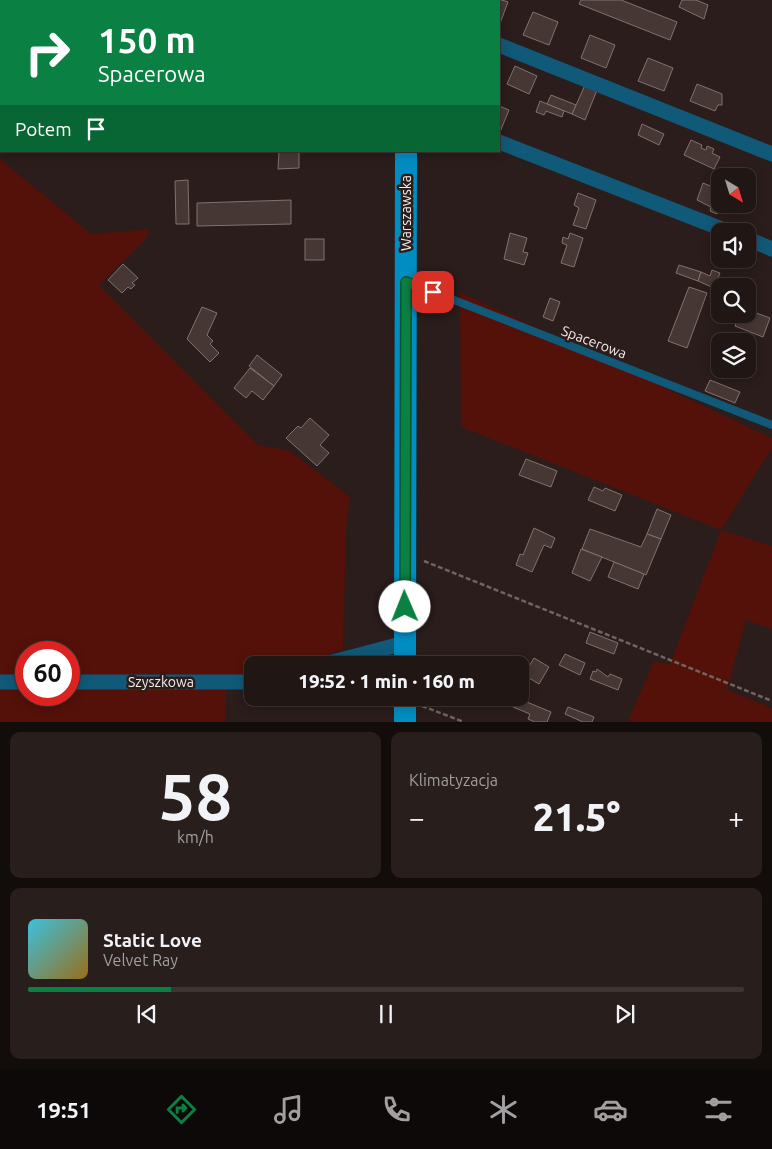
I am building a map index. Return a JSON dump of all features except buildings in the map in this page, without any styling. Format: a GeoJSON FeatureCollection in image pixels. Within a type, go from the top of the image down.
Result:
{"type":"FeatureCollection","features":[{"type":"Feature","properties":{"kind":"main road","name":"Warszawska"},"geometry":{"type":"LineString","coordinates":[[405,656],[406,152]]}},
{"type":"Feature","properties":{"kind":"street"},"geometry":{"type":"LineString","coordinates":[[500,45],[772,154]]}},
{"type":"Feature","properties":{"kind":"street"},"geometry":{"type":"LineString","coordinates":[[500,142],[711,225]]}},
{"type":"Feature","properties":{"kind":"street"},"geometry":{"type":"LineString","coordinates":[[756,242],[772,249]]}},
{"type":"Feature","properties":{"kind":"street"},"geometry":{"type":"LineString","coordinates":[[355,656],[405,643]]}},
{"type":"Feature","properties":{"kind":"street"},"geometry":{"type":"LineString","coordinates":[[0,682],[15,682]]}},
{"type":"Feature","properties":{"kind":"street","name":"Szyszkowa"},"geometry":{"type":"LineString","coordinates":[[80,682],[244,682]]}},
{"type":"Feature","properties":{"kind":"lane","name":"Spacerowa"},"geometry":{"type":"LineString","coordinates":[[406,282],[772,425]]}},
{"type":"Feature","properties":{"kind":"path"},"geometry":{"type":"LineString","coordinates":[[404,554],[772,701]]}},
{"type":"Feature","properties":{"kind":"path"},"geometry":{"type":"LineString","coordinates":[[409,707],[464,722]]}},
{"type":"Feature","properties":{"kind":"shaded area"},"geometry":{"type":"Polygon","coordinates":[[[0,159],[91,234],[150,229],[144,241],[99,285],[258,445],[290,451],[350,497],[346,527],[343,650],[323,656],[244,656],[244,675],[227,678],[225,721],[0,721],[0,159]]]}},
{"type":"Feature","properties":{"kind":"shaded area"},"geometry":{"type":"Polygon","coordinates":[[[460,292],[772,438],[772,448],[721,530],[461,427],[460,292]]]}},
{"type":"Feature","properties":{"kind":"shaded area"},"geometry":{"type":"Polygon","coordinates":[[[721,530],[772,546],[772,629],[746,620],[727,690],[772,708],[772,721],[628,721],[654,661],[670,664],[721,530]]]}},
{"type":"Feature","properties":{"kind":"route"},"geometry":{"type":"LineString","coordinates":[[405,607],[406,282],[433,292]]}}]}
